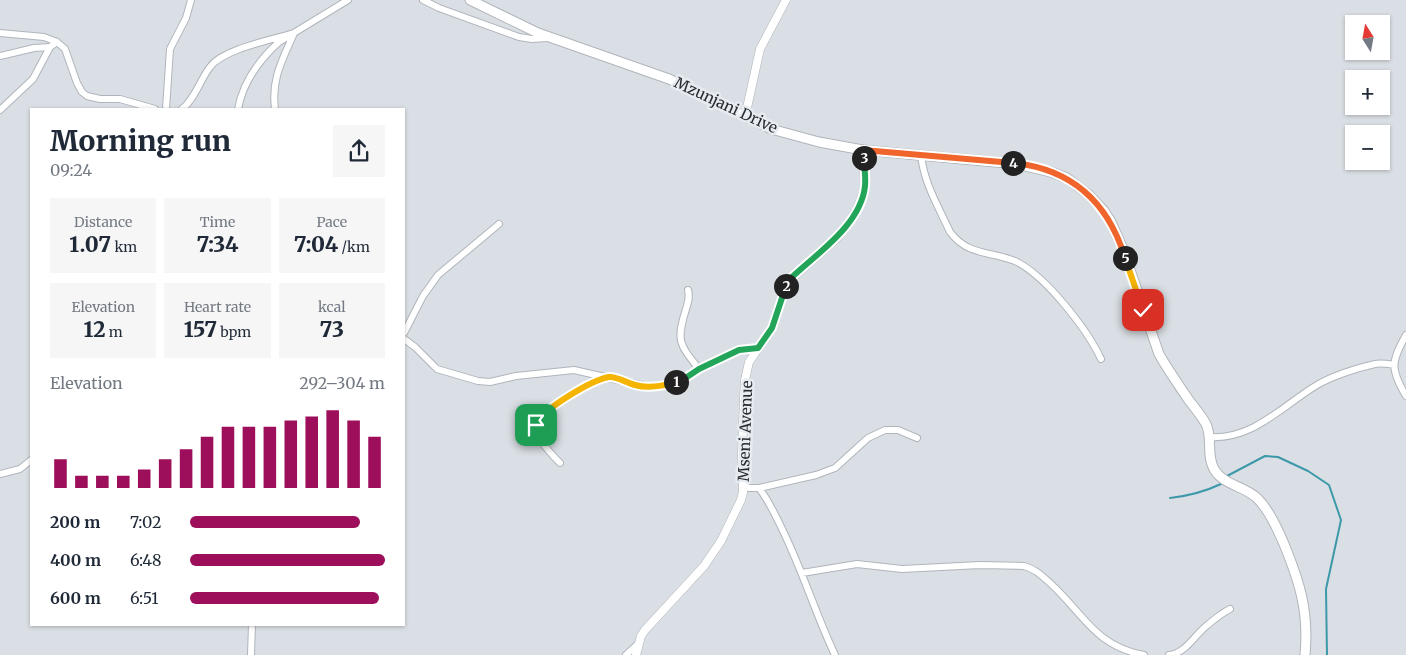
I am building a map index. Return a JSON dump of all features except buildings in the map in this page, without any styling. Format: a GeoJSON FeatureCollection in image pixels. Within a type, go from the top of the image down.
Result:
{"type":"FeatureCollection","features":[{"type":"Feature","properties":{"kind":"main road","name":"Mzunjani Drive"},"geometry":{"type":"LineString","coordinates":[[470,0],[551,38],[670,79],[745,117],[781,131],[819,142],[863,150],[1017,164],[1067,178],[1089,195],[1104,211],[1116,232],[1159,354],[1169,372],[1204,421],[1209,437],[1212,465],[1216,473],[1232,485],[1251,493],[1266,510],[1279,534],[1300,589],[1307,627],[1305,655]]}},
{"type":"Feature","properties":{"kind":"street"},"geometry":{"type":"LineString","coordinates":[[166,108],[170,49],[186,18],[191,0]]}},
{"type":"Feature","properties":{"kind":"street"},"geometry":{"type":"LineString","coordinates":[[238,108],[240,95],[259,63],[279,42],[348,0]]}},
{"type":"Feature","properties":{"kind":"street"},"geometry":{"type":"LineString","coordinates":[[423,0],[519,37],[532,39],[551,38]]}},
{"type":"Feature","properties":{"kind":"street"},"geometry":{"type":"LineString","coordinates":[[745,117],[760,49],[786,0]]}},
{"type":"Feature","properties":{"kind":"street"},"geometry":{"type":"LineString","coordinates":[[0,33],[44,37],[57,42],[66,49],[77,83],[82,92],[87,96],[100,99],[120,99],[152,108]]}},
{"type":"Feature","properties":{"kind":"street"},"geometry":{"type":"LineString","coordinates":[[183,108],[209,68],[221,57],[294,33]]}},
{"type":"Feature","properties":{"kind":"street"},"geometry":{"type":"LineString","coordinates":[[275,108],[276,78],[281,60],[294,33]]}},
{"type":"Feature","properties":{"kind":"street"},"geometry":{"type":"LineString","coordinates":[[0,110],[33,79],[50,47],[57,42]]}},
{"type":"Feature","properties":{"kind":"street"},"geometry":{"type":"LineString","coordinates":[[0,56],[34,48],[50,47]]}},
{"type":"Feature","properties":{"kind":"street","name":"Mseni Avenue"},"geometry":{"type":"LineString","coordinates":[[636,655],[641,636],[650,623],[692,581],[704,566],[721,541],[738,509],[744,492],[742,454],[745,380],[749,362],[772,328],[785,288],[790,279],[835,240],[857,210],[865,188],[863,150]]}},
{"type":"Feature","properties":{"kind":"street"},"geometry":{"type":"LineString","coordinates":[[921,154],[922,171],[926,181],[950,232],[955,238],[969,249],[1017,262],[1034,273],[1087,333],[1101,359]]}},
{"type":"Feature","properties":{"kind":"street"},"geometry":{"type":"LineString","coordinates":[[405,331],[426,290],[438,275],[499,224]]}},
{"type":"Feature","properties":{"kind":"street"},"geometry":{"type":"LineString","coordinates":[[688,290],[689,298],[680,332],[680,342],[699,369]]}},
{"type":"Feature","properties":{"kind":"street"},"geometry":{"type":"LineString","coordinates":[[1406,335],[1394,365],[1396,378],[1406,396]]}},
{"type":"Feature","properties":{"kind":"street"},"geometry":{"type":"LineString","coordinates":[[405,340],[437,369],[478,381],[490,382],[516,376],[574,370],[610,377],[636,385],[656,387],[684,379],[699,369],[739,350],[758,348]]}},
{"type":"Feature","properties":{"kind":"street"},"geometry":{"type":"LineString","coordinates":[[1209,437],[1222,438],[1251,429],[1280,412],[1317,385],[1329,380],[1376,363],[1394,365]]}},
{"type":"Feature","properties":{"kind":"street"},"geometry":{"type":"LineString","coordinates":[[560,463],[539,436],[536,429],[539,419],[546,412],[580,389],[610,377]]}},
{"type":"Feature","properties":{"kind":"street"},"geometry":{"type":"LineString","coordinates":[[743,484],[749,488],[759,488],[816,475],[835,468],[868,438],[885,430],[898,430],[917,438]]}},
{"type":"Feature","properties":{"kind":"street"},"geometry":{"type":"LineString","coordinates":[[0,474],[20,469],[30,461]]}},
{"type":"Feature","properties":{"kind":"street"},"geometry":{"type":"LineString","coordinates":[[759,488],[772,507],[836,655]]}},
{"type":"Feature","properties":{"kind":"street"},"geometry":{"type":"LineString","coordinates":[[802,573],[857,564],[902,568],[980,565],[1024,566],[1039,574],[1054,587],[1097,634],[1124,650],[1144,655]]}},
{"type":"Feature","properties":{"kind":"street"},"geometry":{"type":"LineString","coordinates":[[1171,655],[1181,651],[1204,628],[1230,609]]}},
{"type":"Feature","properties":{"kind":"street"},"geometry":{"type":"LineString","coordinates":[[251,655],[252,626]]}},
{"type":"Feature","properties":{"kind":"street"},"geometry":{"type":"LineString","coordinates":[[626,655],[639,643]]}},
{"type":"Feature","properties":{"kind":"waterway"},"geometry":{"type":"LineString","coordinates":[[1227,476],[1265,456],[1278,457],[1308,471],[1329,485],[1341,520],[1326,589],[1327,655]]}},
{"type":"Feature","properties":{"kind":"waterway"},"geometry":{"type":"LineString","coordinates":[[1170,498],[1196,493],[1221,484]]}},
{"type":"Feature","properties":{"kind":"route"},"geometry":{"type":"LineString","coordinates":[[536,425],[546,412],[580,389],[610,377],[643,387],[662,386],[684,379],[699,369],[739,350],[758,348],[772,328],[785,288],[790,279],[835,240],[857,210],[865,188],[866,175],[863,150],[1017,164],[1067,178],[1089,195],[1104,211],[1111,222],[1122,247],[1143,310]]}}]}
